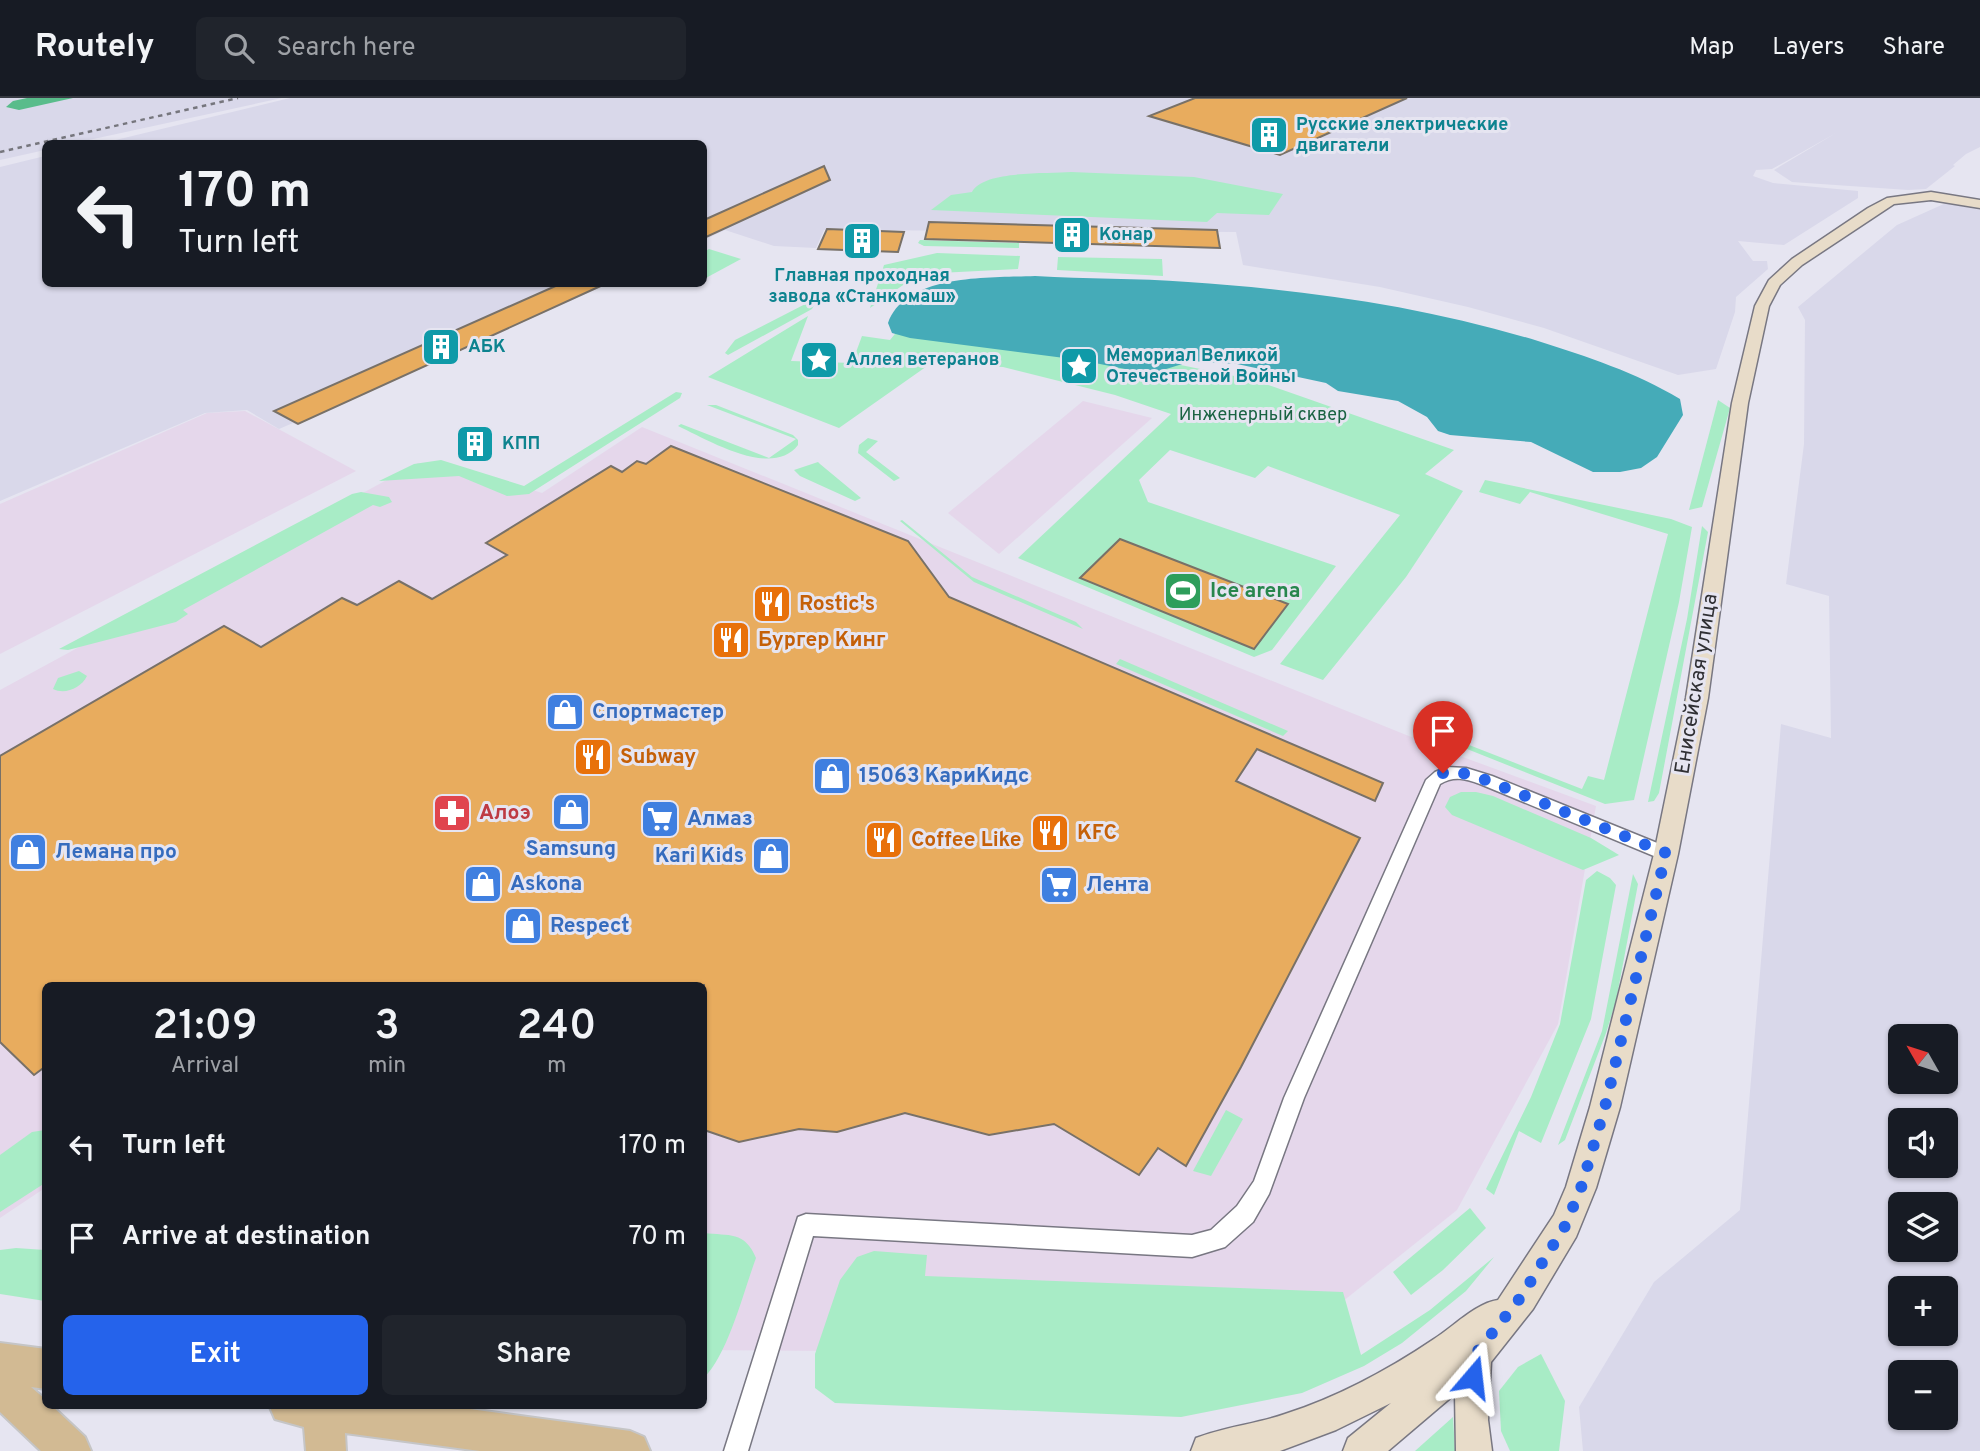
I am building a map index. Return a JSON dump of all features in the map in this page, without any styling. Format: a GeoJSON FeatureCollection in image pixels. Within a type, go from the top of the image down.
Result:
{"type":"FeatureCollection","features":[{"type":"Feature","properties":{"kind":"main road"},"geometry":{"type":"LineString","coordinates":[[0,1363],[42,1368]]}},
{"type":"Feature","properties":{"kind":"main road"},"geometry":{"type":"LineString","coordinates":[[0,1385],[71,1451]]}},
{"type":"Feature","properties":{"kind":"main road"},"geometry":{"type":"LineString","coordinates":[[306,1409],[326,1451]]}},
{"type":"Feature","properties":{"kind":"main road"},"geometry":{"type":"LineString","coordinates":[[314,1409],[630,1451]]}},
{"type":"Feature","properties":{"kind":"street","name":"Енисейская улица"},"geometry":{"type":"LineString","coordinates":[[1361,1451],[1474,1356],[1521,1297],[1565,1226],[1581,1188],[1605,1107],[1666,853],[1696,698],[1740,402],[1762,306],[1774,283],[1797,262],[1891,201],[1931,196],[1980,204]]}},
{"type":"Feature","properties":{"kind":"street"},"geometry":{"type":"LineString","coordinates":[[736,1451],[806,1225],[1192,1246],[1217,1239],[1245,1214],[1262,1187],[1304,1076],[1434,780],[1443,773],[1456,771],[1486,780],[1666,853]]}},
{"type":"Feature","properties":{"kind":"street","name":"Енисейская улица"},"geometry":{"type":"LineString","coordinates":[[1209,1451],[1234,1447],[1340,1411],[1413,1374],[1521,1297]]}},
{"type":"Feature","properties":{"kind":"street"},"geometry":{"type":"LineString","coordinates":[[1474,1356],[1471,1420],[1474,1451]]}},
{"type":"Feature","properties":{"kind":"shaded area"},"geometry":{"type":"Polygon","coordinates":[[[0,98],[282,98],[89,140],[42,140],[42,151],[0,160],[0,98]]]}},
{"type":"Feature","properties":{"kind":"shaded area"},"geometry":{"type":"Polygon","coordinates":[[[290,98],[1980,98],[1980,147],[1966,154],[1926,189],[1792,182],[1774,170],[1836,133],[1772,169],[1756,170],[1753,176],[1773,183],[1858,191],[1858,198],[1784,245],[1738,241],[1753,261],[1767,261],[1768,269],[1736,297],[1735,312],[1716,369],[1678,375],[1544,328],[1468,307],[1380,287],[1243,265],[1236,232],[824,230],[816,248],[774,246],[725,230],[707,239],[707,140],[116,140],[290,98]]]}},
{"type":"Feature","properties":{"kind":"shaded area"},"geometry":{"type":"Polygon","coordinates":[[[42,157],[42,287],[600,287],[297,425],[293,423],[279,429],[247,410],[205,413],[0,501],[0,167],[42,157]]]}},
{"type":"Feature","properties":{"kind":"shaded area"},"geometry":{"type":"Polygon","coordinates":[[[1946,203],[1980,210],[1980,1451],[1583,1451],[1579,1407],[1654,1282],[1740,1210],[1781,724],[1831,738],[1829,596],[1786,584],[1804,444],[1805,320],[1798,307],[1897,225],[1946,203]]]}},
{"type":"Feature","properties":{"kind":"shaded area"},"geometry":{"type":"Polygon","coordinates":[[[1083,401],[1152,418],[999,554],[948,513],[1083,401]]]}},
{"type":"Feature","properties":{"kind":"shaded area"},"geometry":{"type":"Polygon","coordinates":[[[245,411],[356,471],[0,654],[0,504],[207,413],[245,411]]]}},
{"type":"Feature","properties":{"kind":"shaded area","name":"Алмаз"},"geometry":{"type":"Polygon","coordinates":[[[642,427],[1441,749],[1596,806],[1558,1024],[1457,1210],[1277,1354],[707,1350],[707,982],[42,982],[42,1190],[0,1218],[0,690],[418,463],[450,464],[542,493],[642,427]]]}},
{"type":"Feature","properties":{"kind":"green space"},"geometry":{"type":"Polygon","coordinates":[[[27,98],[73,98],[19,110],[6,107],[13,101],[27,98]]]}},
{"type":"Feature","properties":{"kind":"green space"},"geometry":{"type":"Polygon","coordinates":[[[1071,172],[1194,177],[1283,194],[1269,215],[1217,213],[1207,222],[931,210],[951,195],[972,192],[978,185],[989,180],[1017,174],[1071,172]]]}},
{"type":"Feature","properties":{"kind":"green space"},"geometry":{"type":"Polygon","coordinates":[[[920,240],[1019,243],[1019,248],[924,246],[918,243],[920,240]]]}},
{"type":"Feature","properties":{"kind":"green space"},"geometry":{"type":"Polygon","coordinates":[[[709,249],[741,259],[707,277],[709,249]]]}},
{"type":"Feature","properties":{"kind":"green space"},"geometry":{"type":"Polygon","coordinates":[[[937,253],[1020,256],[1018,269],[919,274],[870,308],[884,265],[937,253]]]}},
{"type":"Feature","properties":{"kind":"green space"},"geometry":{"type":"Polygon","coordinates":[[[1058,257],[1162,259],[1163,276],[1057,270],[1058,257]]]}},
{"type":"Feature","properties":{"kind":"green space"},"geometry":{"type":"Polygon","coordinates":[[[819,297],[812,309],[728,355],[725,353],[735,340],[819,297]]]}},
{"type":"Feature","properties":{"kind":"green space","name":"Инженерный сквер"},"geometry":{"type":"Polygon","coordinates":[[[808,316],[791,361],[852,363],[862,336],[890,340],[903,324],[1034,335],[1254,380],[1454,450],[1425,474],[1463,491],[1406,577],[1323,680],[1280,664],[1400,515],[1268,466],[1255,478],[1170,450],[1139,480],[1148,502],[1336,566],[1272,650],[1254,657],[1018,558],[1171,414],[1115,395],[1003,367],[930,364],[839,428],[708,377],[808,316]]]}},
{"type":"Feature","properties":{"kind":"green space"},"geometry":{"type":"Polygon","coordinates":[[[676,392],[682,393],[680,398],[529,494],[507,496],[459,476],[379,481],[414,464],[441,460],[524,486],[676,392]]]}},
{"type":"Feature","properties":{"kind":"green space"},"geometry":{"type":"Polygon","coordinates":[[[1718,400],[1730,408],[1702,507],[1689,510],[1718,400]]]}},
{"type":"Feature","properties":{"kind":"green space"},"geometry":{"type":"Polygon","coordinates":[[[707,405],[716,405],[793,435],[798,440],[798,445],[787,455],[769,458],[796,439],[707,405]]]}},
{"type":"Feature","properties":{"kind":"green space"},"geometry":{"type":"Polygon","coordinates":[[[681,424],[769,458],[757,458],[722,447],[678,426],[681,424]]]}},
{"type":"Feature","properties":{"kind":"green space"},"geometry":{"type":"Polygon","coordinates":[[[868,438],[878,441],[866,452],[900,478],[894,481],[858,453],[859,445],[868,438]]]}},
{"type":"Feature","properties":{"kind":"green space"},"geometry":{"type":"Polygon","coordinates":[[[818,462],[861,498],[855,501],[800,476],[794,470],[818,462]]]}},
{"type":"Feature","properties":{"kind":"green space"},"geometry":{"type":"Polygon","coordinates":[[[1485,480],[1671,519],[1692,527],[1679,602],[1634,800],[1605,804],[1447,741],[1446,736],[1582,789],[1588,776],[1604,780],[1668,534],[1530,492],[1520,504],[1479,492],[1485,480]]]}},
{"type":"Feature","properties":{"kind":"green space"},"geometry":{"type":"Polygon","coordinates":[[[361,492],[389,497],[392,502],[380,507],[373,505],[183,610],[188,614],[176,622],[68,650],[59,649],[352,494],[361,492]]]}},
{"type":"Feature","properties":{"kind":"green space"},"geometry":{"type":"Polygon","coordinates":[[[900,521],[972,577],[1076,622],[1083,629],[974,582],[900,521]]]}},
{"type":"Feature","properties":{"kind":"green space"},"geometry":{"type":"Polygon","coordinates":[[[1702,526],[1708,532],[1659,793],[1654,801],[1648,802],[1687,619],[1702,526]]]}},
{"type":"Feature","properties":{"kind":"green space"},"geometry":{"type":"Polygon","coordinates":[[[1120,659],[1288,731],[1283,736],[1116,664],[1120,659]]]}},
{"type":"Feature","properties":{"kind":"green space"},"geometry":{"type":"Polygon","coordinates":[[[79,671],[87,676],[77,687],[67,691],[53,689],[58,678],[79,671]]]}},
{"type":"Feature","properties":{"kind":"green space"},"geometry":{"type":"Polygon","coordinates":[[[1461,792],[1493,796],[1591,838],[1619,855],[1583,870],[1452,815],[1445,807],[1450,797],[1461,792]]]}},
{"type":"Feature","properties":{"kind":"green space"},"geometry":{"type":"Polygon","coordinates":[[[1597,871],[1616,885],[1591,1019],[1541,1143],[1519,1131],[1494,1195],[1486,1189],[1531,1097],[1560,1024],[1586,880],[1597,871]]]}},
{"type":"Feature","properties":{"kind":"green space"},"geometry":{"type":"Polygon","coordinates":[[[1633,874],[1638,884],[1616,1001],[1565,1140],[1558,1145],[1602,1031],[1633,874]]]}},
{"type":"Feature","properties":{"kind":"green space"},"geometry":{"type":"Polygon","coordinates":[[[1226,1110],[1243,1119],[1211,1176],[1193,1171],[1226,1110]]]}},
{"type":"Feature","properties":{"kind":"green space"},"geometry":{"type":"Polygon","coordinates":[[[42,1130],[42,1185],[0,1212],[0,1155],[32,1132],[42,1130]]]}},
{"type":"Feature","properties":{"kind":"green space"},"geometry":{"type":"Polygon","coordinates":[[[1470,1208],[1486,1228],[1443,1270],[1411,1295],[1393,1272],[1470,1208]]]}},
{"type":"Feature","properties":{"kind":"green space"},"geometry":{"type":"Polygon","coordinates":[[[707,1233],[741,1239],[752,1249],[756,1258],[728,1338],[707,1374],[707,1233]]]}},
{"type":"Feature","properties":{"kind":"green space"},"geometry":{"type":"Polygon","coordinates":[[[0,1250],[42,1250],[42,1301],[0,1294],[0,1250]]]}},
{"type":"Feature","properties":{"kind":"green space"},"geometry":{"type":"Polygon","coordinates":[[[874,1251],[927,1255],[925,1276],[1343,1292],[1361,1355],[1430,1310],[1494,1257],[1466,1291],[1402,1343],[1364,1366],[1302,1393],[1181,1417],[835,1403],[815,1388],[815,1354],[840,1280],[857,1257],[874,1251]]]}},
{"type":"Feature","properties":{"kind":"green space"},"geometry":{"type":"Polygon","coordinates":[[[1541,1354],[1565,1401],[1559,1451],[1510,1451],[1501,1431],[1499,1391],[1518,1367],[1541,1354]]]}},
{"type":"Feature","properties":{"kind":"green space"},"geometry":{"type":"Polygon","coordinates":[[[1453,1417],[1455,1451],[1415,1451],[1453,1417]]]}},
{"type":"Feature","properties":{"kind":"water"},"geometry":{"type":"Polygon","coordinates":[[[1035,276],[1232,285],[1364,301],[1452,318],[1538,341],[1628,373],[1680,399],[1683,415],[1657,457],[1641,468],[1620,472],[1593,472],[1531,442],[1450,435],[1438,431],[1427,417],[1398,401],[1338,391],[1326,383],[1237,364],[1192,361],[1150,374],[1080,360],[910,338],[892,333],[888,323],[898,307],[912,295],[931,287],[952,281],[1035,276]]]}},
{"type":"Feature","properties":{"kind":"building","name":"Русские электрические двигатели"},"geometry":{"type":"Polygon","coordinates":[[[1195,98],[1407,98],[1280,155],[1149,116],[1195,98]]]}},
{"type":"Feature","properties":{"kind":"building"},"geometry":{"type":"Polygon","coordinates":[[[824,166],[830,180],[707,237],[707,219],[824,166]]]}},
{"type":"Feature","properties":{"kind":"building","name":"Конар"},"geometry":{"type":"Polygon","coordinates":[[[929,222],[1217,230],[1220,248],[925,239],[929,222]]]}},
{"type":"Feature","properties":{"kind":"building","name":"Главная проходная завода «Станкомаш»"},"geometry":{"type":"Polygon","coordinates":[[[827,229],[904,232],[898,252],[818,249],[827,229]]]}},
{"type":"Feature","properties":{"kind":"building","name":"АБК"},"geometry":{"type":"Polygon","coordinates":[[[553,287],[598,287],[298,424],[274,411],[553,287]]]}},
{"type":"Feature","properties":{"kind":"building","name":"Алмаз"},"geometry":{"type":"Polygon","coordinates":[[[671,446],[908,541],[949,597],[1383,783],[1375,801],[1257,749],[1236,781],[1360,838],[1241,1067],[1186,1166],[1158,1148],[1139,1175],[1054,1124],[989,1135],[905,1113],[837,1132],[799,1129],[739,1142],[707,1131],[707,982],[42,982],[42,1069],[34,1075],[0,1042],[0,756],[224,626],[261,647],[342,598],[357,605],[399,581],[432,599],[507,555],[486,543],[611,466],[622,472],[637,461],[646,464],[671,446]]]}},
{"type":"Feature","properties":{"kind":"building","name":"Ice arena"},"geometry":{"type":"Polygon","coordinates":[[[1120,539],[1288,604],[1254,649],[1080,578],[1120,539]]]}},
{"type":"Feature","properties":{"kind":"railway"},"geometry":{"type":"LineString","coordinates":[[53,140],[238,98]]}},
{"type":"Feature","properties":{"kind":"railway"},"geometry":{"type":"LineString","coordinates":[[0,152],[42,142]]}},
{"type":"Feature","properties":{"kind":"place","name":"Русские электрические двигатели"},"geometry":{"type":"Point","coordinates":[1269,135]}},
{"type":"Feature","properties":{"kind":"place","name":"Конар"},"geometry":{"type":"Point","coordinates":[1072,235]}},
{"type":"Feature","properties":{"kind":"place","name":"Главная проходная завода «Станкомаш»"},"geometry":{"type":"Point","coordinates":[862,241]}},
{"type":"Feature","properties":{"kind":"place","name":"АБК"},"geometry":{"type":"Point","coordinates":[441,347]}},
{"type":"Feature","properties":{"kind":"place","name":"Аллея ветеранов"},"geometry":{"type":"Point","coordinates":[819,360]}},
{"type":"Feature","properties":{"kind":"place","name":"Мемориал Великой Отечественой Войны"},"geometry":{"type":"Point","coordinates":[1079,366]}},
{"type":"Feature","properties":{"kind":"place","name":"КПП"},"geometry":{"type":"Point","coordinates":[475,444]}},
{"type":"Feature","properties":{"kind":"place","name":"Ice arena"},"geometry":{"type":"Point","coordinates":[1183,591]}},
{"type":"Feature","properties":{"kind":"place","name":"Rostic's"},"geometry":{"type":"Point","coordinates":[772,604]}},
{"type":"Feature","properties":{"kind":"place","name":"Бургер Кинг"},"geometry":{"type":"Point","coordinates":[731,640]}},
{"type":"Feature","properties":{"kind":"place","name":"Спортмастер"},"geometry":{"type":"Point","coordinates":[565,712]}},
{"type":"Feature","properties":{"kind":"place","name":"Subway"},"geometry":{"type":"Point","coordinates":[593,757]}},
{"type":"Feature","properties":{"kind":"place","name":"15063 КариКидс"},"geometry":{"type":"Point","coordinates":[832,776]}},
{"type":"Feature","properties":{"kind":"place","name":"Samsung"},"geometry":{"type":"Point","coordinates":[571,812]}},
{"type":"Feature","properties":{"kind":"place","name":"Алоэ"},"geometry":{"type":"Point","coordinates":[452,813]}},
{"type":"Feature","properties":{"kind":"place","name":"Алмаз"},"geometry":{"type":"Point","coordinates":[660,819]}},
{"type":"Feature","properties":{"kind":"place","name":"KFC"},"geometry":{"type":"Point","coordinates":[1050,833]}},
{"type":"Feature","properties":{"kind":"place","name":"Coffee Like"},"geometry":{"type":"Point","coordinates":[884,840]}},
{"type":"Feature","properties":{"kind":"place","name":"Лемана про"},"geometry":{"type":"Point","coordinates":[28,852]}},
{"type":"Feature","properties":{"kind":"place","name":"Kari Kids"},"geometry":{"type":"Point","coordinates":[771,856]}},
{"type":"Feature","properties":{"kind":"place","name":"Askona"},"geometry":{"type":"Point","coordinates":[483,884]}},
{"type":"Feature","properties":{"kind":"place","name":"Лента"},"geometry":{"type":"Point","coordinates":[1059,885]}},
{"type":"Feature","properties":{"kind":"place","name":"Respect"},"geometry":{"type":"Point","coordinates":[523,926]}},
{"type":"Feature","properties":{"kind":"route"},"geometry":{"type":"LineString","coordinates":[[1443,773],[1456,771],[1486,780],[1666,853],[1605,1107],[1581,1188],[1565,1226],[1521,1297],[1474,1356],[1473,1377]]}}]}
